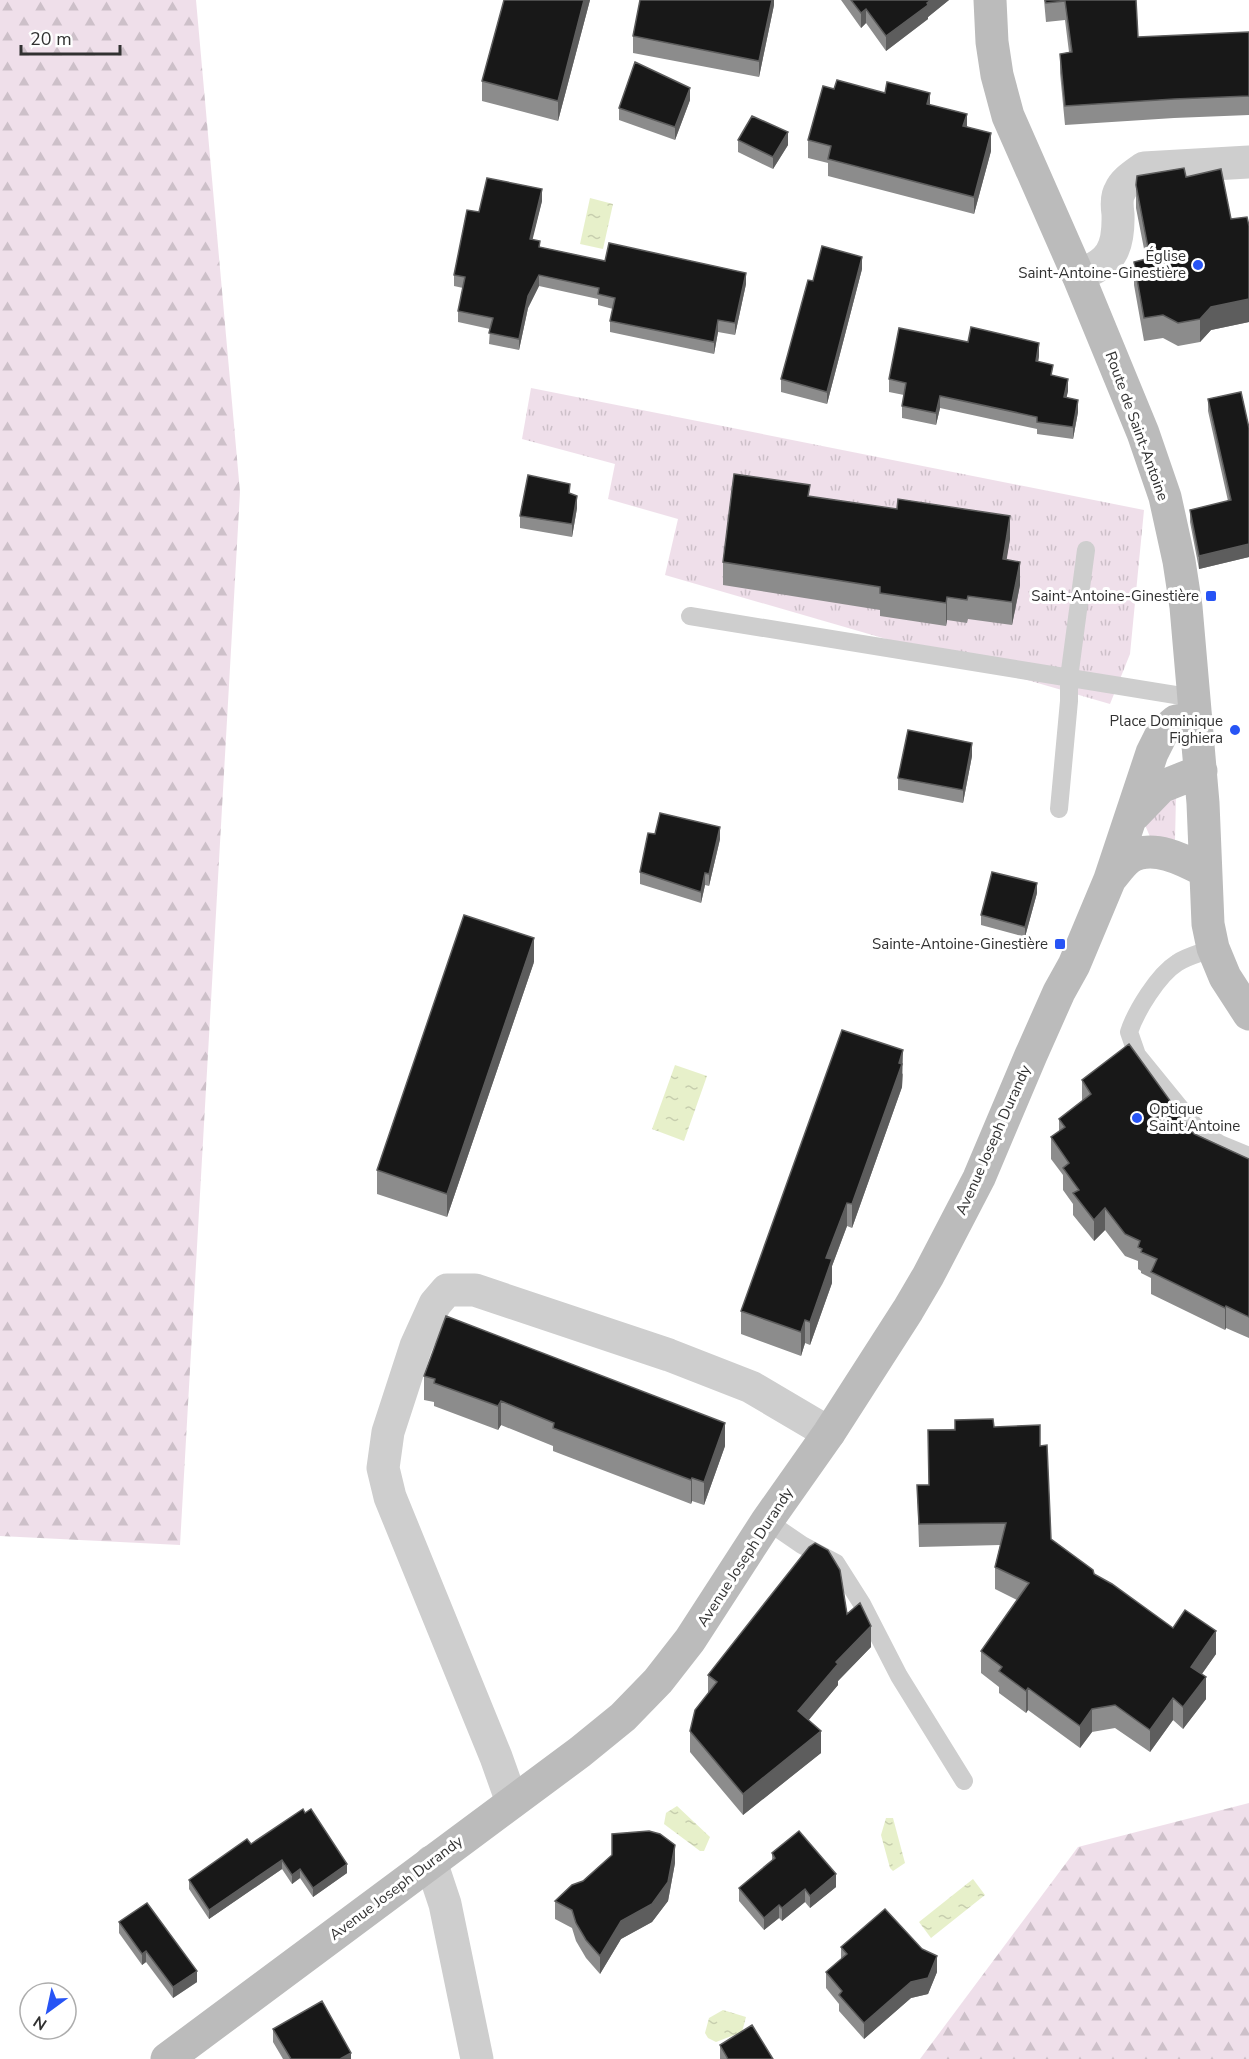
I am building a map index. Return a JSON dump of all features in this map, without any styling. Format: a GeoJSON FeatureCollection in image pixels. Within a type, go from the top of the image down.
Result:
{"type":"FeatureCollection","features":[{"type":"Feature","properties":{"kind":"street","name":"Route de Saint-Antoine"},"geometry":{"type":"LineString","coordinates":[[990,0],[992,42],[997,75],[1008,116],[1078,275],[1143,433],[1165,497],[1186,607],[1200,771],[1208,924],[1213,948],[1225,977],[1249,1014]]}},
{"type":"Feature","properties":{"kind":"street"},"geometry":{"type":"LineString","coordinates":[[1078,275],[1095,270],[1108,260],[1118,227],[1117,202],[1120,191],[1131,177],[1144,168],[1249,162]]}},
{"type":"Feature","properties":{"kind":"street","name":"Avenue Joseph Durandy"},"geometry":{"type":"LineString","coordinates":[[167,2059],[580,1752],[623,1717],[658,1681],[690,1640],[767,1521],[829,1433],[923,1285],[979,1178],[1059,992],[1074,965],[1110,879],[1152,753],[1162,733],[1195,708]]}},
{"type":"Feature","properties":{"kind":"street"},"geometry":{"type":"LineString","coordinates":[[1131,818],[1161,787],[1200,771]]}},
{"type":"Feature","properties":{"kind":"street"},"geometry":{"type":"LineString","coordinates":[[1110,879],[1128,859],[1140,852],[1177,857],[1205,871]]}},
{"type":"Feature","properties":{"kind":"street"},"geometry":{"type":"LineString","coordinates":[[512,1802],[492,1747],[390,1497],[383,1468],[388,1432],[416,1346],[435,1304],[447,1290],[475,1290],[669,1355],[751,1387],[829,1433]]}},
{"type":"Feature","properties":{"kind":"street"},"geometry":{"type":"LineString","coordinates":[[431,1862],[445,1904],[477,2059]]}},
{"type":"Feature","properties":{"kind":"lane"},"geometry":{"type":"LineString","coordinates":[[1059,809],[1069,678],[1086,550]]}},
{"type":"Feature","properties":{"kind":"lane"},"geometry":{"type":"LineString","coordinates":[[690,616],[1069,678],[1195,708]]}},
{"type":"Feature","properties":{"kind":"lane"},"geometry":{"type":"LineString","coordinates":[[1213,948],[1177,963],[1151,990],[1129,1032],[1137,1054],[1198,1130],[1220,1144],[1249,1156]]}},
{"type":"Feature","properties":{"kind":"lane"},"geometry":{"type":"LineString","coordinates":[[767,1521],[802,1545],[836,1563],[862,1604],[899,1676],[964,1781]]}},
{"type":"Feature","properties":{"kind":"green space"},"geometry":{"type":"Polygon","coordinates":[[[0,0],[196,0],[240,492],[180,1545],[0,1536],[0,0]]]}},
{"type":"Feature","properties":{"kind":"green space"},"geometry":{"type":"Polygon","coordinates":[[[531,388],[1144,510],[1130,654],[1110,704],[665,575],[678,519],[608,499],[615,464],[522,439],[531,388]]]}},
{"type":"Feature","properties":{"kind":"green space"},"geometry":{"type":"Polygon","coordinates":[[[1176,797],[1175,840],[1151,839],[1145,825],[1165,800],[1176,797]]]}},
{"type":"Feature","properties":{"kind":"green space"},"geometry":{"type":"Polygon","coordinates":[[[1249,1803],[1249,2059],[920,2059],[1078,1847],[1249,1803]]]}},
{"type":"Feature","properties":{"kind":"water"},"geometry":{"type":"Polygon","coordinates":[[[590,198],[613,204],[603,249],[580,244],[590,198]]]}},
{"type":"Feature","properties":{"kind":"water"},"geometry":{"type":"Polygon","coordinates":[[[675,1065],[707,1076],[684,1141],[652,1129],[675,1065]]]}},
{"type":"Feature","properties":{"kind":"water"},"geometry":{"type":"Polygon","coordinates":[[[677,1806],[710,1837],[704,1851],[700,1851],[664,1824],[666,1813],[677,1806]]]}},
{"type":"Feature","properties":{"kind":"water"},"geometry":{"type":"Polygon","coordinates":[[[886,1818],[893,1818],[905,1863],[893,1871],[890,1868],[881,1835],[886,1818]]]}},
{"type":"Feature","properties":{"kind":"water"},"geometry":{"type":"Polygon","coordinates":[[[973,1879],[985,1895],[931,1938],[919,1922],[973,1879]]]}},
{"type":"Feature","properties":{"kind":"water"},"geometry":{"type":"Polygon","coordinates":[[[723,2010],[746,2017],[742,2032],[716,2042],[708,2038],[705,2033],[709,2018],[723,2010]]]}},
{"type":"Feature","properties":{"kind":"building"},"geometry":{"type":"Polygon","coordinates":[[[504,0],[584,0],[558,101],[482,81],[504,0]]]}},
{"type":"Feature","properties":{"kind":"building"},"geometry":{"type":"Polygon","coordinates":[[[640,0],[772,0],[759,61],[633,36],[640,0]]]}},
{"type":"Feature","properties":{"kind":"building"},"geometry":{"type":"Polygon","coordinates":[[[851,0],[931,0],[927,3],[928,5],[886,36],[866,9],[861,13],[851,0]]]}},
{"type":"Feature","properties":{"kind":"building"},"geometry":{"type":"Polygon","coordinates":[[[1045,0],[1136,0],[1138,37],[1249,32],[1249,96],[1065,106],[1060,54],[1072,52],[1065,1],[1046,3],[1045,0]]]}},
{"type":"Feature","properties":{"kind":"building"},"geometry":{"type":"Polygon","coordinates":[[[635,62],[690,88],[675,127],[619,108],[635,62]]]}},
{"type":"Feature","properties":{"kind":"building"},"geometry":{"type":"Polygon","coordinates":[[[837,80],[885,93],[887,82],[930,93],[927,104],[967,114],[963,126],[991,133],[974,197],[828,159],[831,146],[808,140],[823,86],[834,89],[837,80]]]}},
{"type":"Feature","properties":{"kind":"building"},"geometry":{"type":"Polygon","coordinates":[[[752,116],[788,132],[773,157],[738,140],[752,116]]]}},
{"type":"Feature","properties":{"kind":"building","name":"Église Saint-Antoine-Ginestière"},"geometry":{"type":"Polygon","coordinates":[[[1184,168],[1186,177],[1221,169],[1231,219],[1247,217],[1249,299],[1211,307],[1200,319],[1178,323],[1163,315],[1144,318],[1134,262],[1150,258],[1136,185],[1137,176],[1184,168]]]}},
{"type":"Feature","properties":{"kind":"building"},"geometry":{"type":"Polygon","coordinates":[[[487,178],[542,189],[530,239],[540,241],[539,247],[605,261],[609,243],[746,273],[735,323],[718,320],[714,342],[610,321],[615,298],[598,294],[599,288],[539,275],[528,296],[519,339],[489,333],[493,318],[458,311],[465,277],[454,275],[467,210],[479,212],[487,178]]]}},
{"type":"Feature","properties":{"kind":"building"},"geometry":{"type":"Polygon","coordinates":[[[822,246],[862,257],[827,392],[781,379],[808,280],[813,281],[822,246]]]}},
{"type":"Feature","properties":{"kind":"building"},"geometry":{"type":"Polygon","coordinates":[[[971,327],[1039,343],[1036,361],[1053,365],[1051,375],[1068,379],[1064,397],[1078,400],[1073,427],[1037,422],[1037,417],[940,396],[936,413],[902,406],[906,383],[889,379],[899,328],[968,342],[971,327]]]}},
{"type":"Feature","properties":{"kind":"building"},"geometry":{"type":"Polygon","coordinates":[[[1241,392],[1249,428],[1249,544],[1199,556],[1190,510],[1231,500],[1208,399],[1241,392]]]}},
{"type":"Feature","properties":{"kind":"building"},"geometry":{"type":"Polygon","coordinates":[[[734,474],[810,485],[808,496],[897,509],[898,499],[1010,516],[1003,559],[1020,562],[1012,602],[968,596],[967,600],[947,597],[946,603],[880,593],[880,587],[723,562],[734,474]]]}},
{"type":"Feature","properties":{"kind":"building"},"geometry":{"type":"Polygon","coordinates":[[[528,475],[570,484],[569,493],[577,496],[572,524],[520,516],[528,475]]]}},
{"type":"Feature","properties":{"kind":"building"},"geometry":{"type":"Polygon","coordinates":[[[908,730],[972,743],[963,790],[898,778],[908,730]]]}},
{"type":"Feature","properties":{"kind":"building"},"geometry":{"type":"Polygon","coordinates":[[[660,813],[720,827],[709,874],[705,873],[701,892],[640,872],[648,833],[655,834],[660,813]]]}},
{"type":"Feature","properties":{"kind":"building"},"geometry":{"type":"Polygon","coordinates":[[[992,872],[1037,883],[1025,927],[981,915],[992,872]]]}},
{"type":"Feature","properties":{"kind":"building"},"geometry":{"type":"Polygon","coordinates":[[[464,915],[534,938],[447,1194],[377,1170],[464,915]]]}},
{"type":"Feature","properties":{"kind":"building"},"geometry":{"type":"Polygon","coordinates":[[[842,1030],[903,1050],[899,1063],[902,1064],[852,1204],[847,1203],[826,1258],[832,1259],[810,1322],[805,1320],[801,1332],[741,1311],[842,1030]]]}},
{"type":"Feature","properties":{"kind":"building"},"geometry":{"type":"Polygon","coordinates":[[[1129,1044],[1194,1134],[1249,1159],[1249,1317],[1226,1306],[1225,1308],[1151,1272],[1157,1259],[1141,1252],[1142,1249],[1138,1247],[1140,1241],[1125,1234],[1105,1208],[1094,1220],[1073,1193],[1079,1190],[1063,1168],[1069,1163],[1051,1137],[1065,1127],[1059,1119],[1091,1094],[1082,1080],[1129,1044]]]}},
{"type":"Feature","properties":{"kind":"building"},"geometry":{"type":"Polygon","coordinates":[[[446,1316],[725,1423],[704,1482],[692,1478],[691,1480],[553,1428],[554,1423],[501,1401],[498,1406],[434,1383],[435,1379],[424,1376],[446,1316]]]}},
{"type":"Feature","properties":{"kind":"building"},"geometry":{"type":"Polygon","coordinates":[[[993,1419],[994,1427],[1040,1425],[1040,1446],[1047,1445],[1051,1539],[1093,1570],[1094,1574],[1112,1584],[1173,1628],[1185,1610],[1216,1631],[1191,1667],[1206,1677],[1183,1707],[1173,1698],[1150,1730],[1115,1705],[1092,1709],[1080,1726],[1028,1688],[1026,1691],[999,1671],[1002,1667],[981,1651],[1029,1583],[995,1567],[1006,1523],[919,1524],[917,1485],[929,1485],[928,1430],[955,1430],[955,1420],[993,1419]]]}},
{"type":"Feature","properties":{"kind":"building"},"geometry":{"type":"Polygon","coordinates":[[[815,1543],[828,1550],[840,1570],[847,1614],[860,1603],[871,1626],[836,1662],[838,1664],[798,1711],[821,1731],[743,1794],[690,1731],[695,1710],[717,1682],[708,1675],[809,1547],[815,1543]]]}},
{"type":"Feature","properties":{"kind":"building"},"geometry":{"type":"Polygon","coordinates":[[[303,1809],[305,1813],[311,1809],[347,1864],[313,1888],[300,1869],[292,1875],[282,1860],[209,1910],[189,1880],[247,1839],[251,1844],[303,1809]]]}},
{"type":"Feature","properties":{"kind":"building"},"geometry":{"type":"Polygon","coordinates":[[[649,1831],[660,1834],[675,1845],[668,1882],[652,1904],[621,1921],[600,1956],[586,1940],[576,1923],[572,1910],[555,1901],[572,1885],[583,1881],[612,1855],[612,1834],[649,1831]]]}},
{"type":"Feature","properties":{"kind":"building"},"geometry":{"type":"Polygon","coordinates":[[[799,1831],[836,1874],[810,1896],[805,1889],[782,1908],[779,1905],[764,1918],[739,1888],[775,1858],[772,1853],[799,1831]]]}},
{"type":"Feature","properties":{"kind":"building"},"geometry":{"type":"Polygon","coordinates":[[[147,1903],[197,1971],[173,1987],[146,1951],[142,1954],[119,1922],[147,1903]]]}},
{"type":"Feature","properties":{"kind":"building"},"geometry":{"type":"Polygon","coordinates":[[[885,1909],[922,1949],[937,1956],[928,1978],[911,1982],[864,2023],[839,1995],[842,1991],[826,1972],[847,1954],[841,1947],[885,1909]]]}},
{"type":"Feature","properties":{"kind":"building"},"geometry":{"type":"Polygon","coordinates":[[[322,2001],[351,2053],[340,2059],[291,2059],[273,2029],[322,2001]]]}},
{"type":"Feature","properties":{"kind":"building"},"geometry":{"type":"Polygon","coordinates":[[[752,2025],[773,2059],[728,2059],[720,2045],[752,2025]]]}},
{"type":"Feature","properties":{"kind":"place","name":"Église Saint-Antoine-Ginestière"},"geometry":{"type":"Point","coordinates":[1198,265]}},
{"type":"Feature","properties":{"kind":"place","name":"Saint-Antoine-Ginestière"},"geometry":{"type":"Point","coordinates":[1211,596]}},
{"type":"Feature","properties":{"kind":"place","name":"Place Dominique Fighiera"},"geometry":{"type":"Point","coordinates":[1235,730]}},
{"type":"Feature","properties":{"kind":"place","name":"Sainte-Antoine-Ginestière"},"geometry":{"type":"Point","coordinates":[1060,944]}},
{"type":"Feature","properties":{"kind":"place","name":"Optique Saint Antoine"},"geometry":{"type":"Point","coordinates":[1137,1118]}}]}
